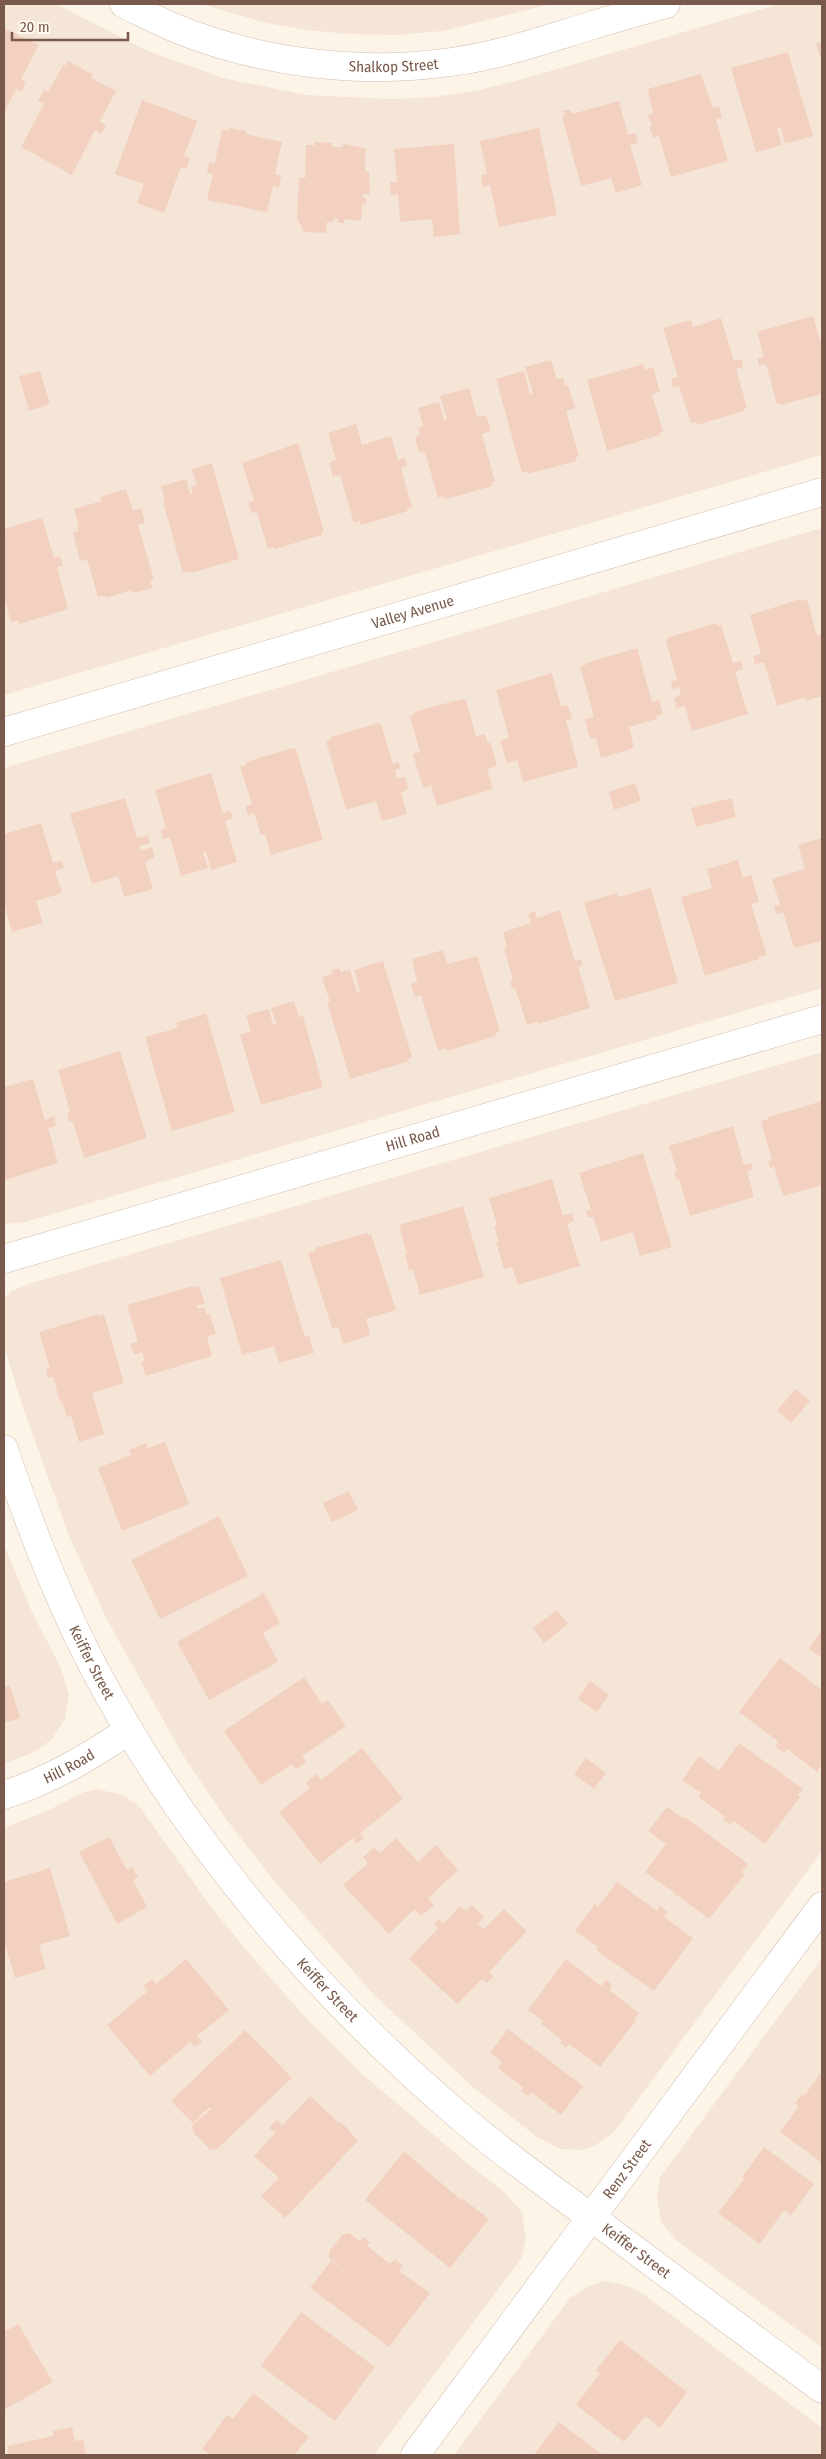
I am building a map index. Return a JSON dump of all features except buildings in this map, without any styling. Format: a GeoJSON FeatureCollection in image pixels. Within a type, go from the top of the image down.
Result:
{"type":"FeatureCollection","features":[{"type":"Feature","properties":{"kind":"street","name":"Shalkop Street"},"geometry":{"type":"LineString","coordinates":[[124,4],[176,28],[258,53],[332,65],[398,67],[452,62],[512,49],[666,4]]}},
{"type":"Feature","properties":{"kind":"street","name":"Valley Avenue"},"geometry":{"type":"LineString","coordinates":[[4,732],[822,492]]}},
{"type":"Feature","properties":{"kind":"street","name":"Hill Road"},"geometry":{"type":"LineString","coordinates":[[4,1259],[822,1019]]}},
{"type":"Feature","properties":{"kind":"street","name":"Keiffer Street"},"geometry":{"type":"LineString","coordinates":[[4,1449],[22,1503],[63,1604],[94,1668],[129,1730],[168,1791],[236,1886],[319,1983],[415,2077],[466,2122],[822,2389]]}},
{"type":"Feature","properties":{"kind":"street","name":"Hill Road"},"geometry":{"type":"LineString","coordinates":[[4,1795],[26,1788],[69,1768],[129,1730]]}},
{"type":"Feature","properties":{"kind":"street","name":"Renz Street"},"geometry":{"type":"LineString","coordinates":[[414,2455],[822,1906]]}},
{"type":"Feature","properties":{"kind":"shaded area"},"geometry":{"type":"Polygon","coordinates":[[[4,4],[56,4],[148,51],[223,78],[306,95],[391,99],[433,97],[479,90],[523,79],[779,4],[822,4],[822,455],[4,695],[4,4]]]}},
{"type":"Feature","properties":{"kind":"shaded area"},"geometry":{"type":"Polygon","coordinates":[[[202,4],[551,4],[443,31],[395,35],[348,34],[307,30],[266,23],[202,4]]]}},
{"type":"Feature","properties":{"kind":"shaded area"},"geometry":{"type":"Polygon","coordinates":[[[822,528],[822,988],[25,1222],[4,1224],[4,768],[822,528]]]}},
{"type":"Feature","properties":{"kind":"shaded area"},"geometry":{"type":"Polygon","coordinates":[[[822,1052],[822,1851],[613,2133],[593,2147],[582,2150],[560,2149],[537,2137],[474,2088],[374,1995],[274,1881],[226,1819],[184,1757],[106,1618],[69,1536],[20,1399],[4,1345],[4,1300],[11,1291],[32,1283],[822,1052]]]}},
{"type":"Feature","properties":{"kind":"shaded area"},"geometry":{"type":"Polygon","coordinates":[[[4,1545],[32,1612],[60,1666],[69,1694],[65,1719],[52,1739],[36,1751],[4,1764],[4,1545]]]}},
{"type":"Feature","properties":{"kind":"shaded area"},"geometry":{"type":"Polygon","coordinates":[[[96,1789],[123,1795],[139,1806],[214,1911],[308,2020],[361,2073],[504,2192],[522,2212],[526,2240],[521,2259],[374,2455],[4,2455],[4,1828],[45,1812],[84,1792],[96,1789]]]}},
{"type":"Feature","properties":{"kind":"shaded area"},"geometry":{"type":"Polygon","coordinates":[[[822,1958],[822,2348],[677,2241],[661,2222],[657,2198],[660,2177],[822,1958]]]}},
{"type":"Feature","properties":{"kind":"shaded area"},"geometry":{"type":"Polygon","coordinates":[[[605,2281],[628,2286],[639,2291],[822,2428],[822,2455],[454,2455],[570,2298],[591,2285],[605,2281]]]}}]}
